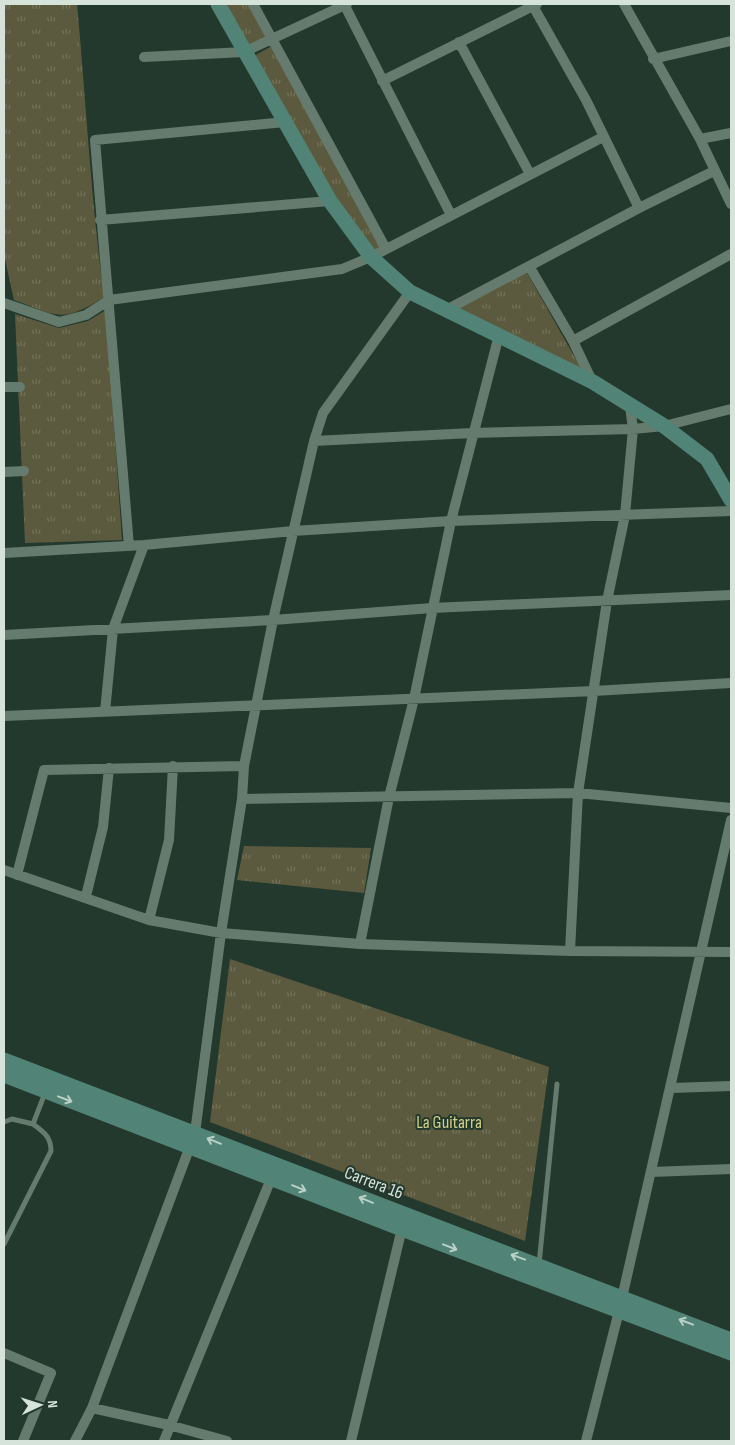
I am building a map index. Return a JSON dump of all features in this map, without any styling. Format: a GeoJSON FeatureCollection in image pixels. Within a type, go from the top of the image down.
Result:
{"type":"FeatureCollection","features":[{"type":"Feature","properties":{"kind":"main road"},"geometry":{"type":"LineString","coordinates":[[218,4],[330,201],[371,258],[410,292],[448,309],[592,382],[664,426],[707,459],[731,500]]}},
{"type":"Feature","properties":{"kind":"main road","name":"Carrera 16"},"geometry":{"type":"LineString","coordinates":[[4,1060],[48,1085],[191,1148],[274,1172],[621,1304],[731,1340]]}},
{"type":"Feature","properties":{"kind":"main road","name":"Carrera 16"},"geometry":{"type":"LineString","coordinates":[[4,1075],[48,1085],[196,1133],[274,1172]]}},
{"type":"Feature","properties":{"kind":"main road","name":"Carrera 16"},"geometry":{"type":"LineString","coordinates":[[403,1222],[539,1265],[731,1353]]}},
{"type":"Feature","properties":{"kind":"street"},"geometry":{"type":"LineString","coordinates":[[253,4],[386,249]]}},
{"type":"Feature","properties":{"kind":"street"},"geometry":{"type":"LineString","coordinates":[[144,57],[244,52],[345,4],[382,81],[452,215]]}},
{"type":"Feature","properties":{"kind":"street"},"geometry":{"type":"LineString","coordinates":[[624,4],[653,59],[700,139],[731,204]]}},
{"type":"Feature","properties":{"kind":"street"},"geometry":{"type":"LineString","coordinates":[[382,81],[536,5],[586,100],[639,208]]}},
{"type":"Feature","properties":{"kind":"street"},"geometry":{"type":"LineString","coordinates":[[653,59],[731,41]]}},
{"type":"Feature","properties":{"kind":"street"},"geometry":{"type":"LineString","coordinates":[[459,42],[530,174]]}},
{"type":"Feature","properties":{"kind":"street"},"geometry":{"type":"LineString","coordinates":[[129,546],[109,300],[100,220],[95,140],[285,122]]}},
{"type":"Feature","properties":{"kind":"street"},"geometry":{"type":"LineString","coordinates":[[700,139],[731,133]]}},
{"type":"Feature","properties":{"kind":"street"},"geometry":{"type":"LineString","coordinates":[[4,303],[59,322],[86,315],[109,300],[342,269],[371,258],[603,137]]}},
{"type":"Feature","properties":{"kind":"street"},"geometry":{"type":"LineString","coordinates":[[448,309],[639,208],[714,171]]}},
{"type":"Feature","properties":{"kind":"street"},"geometry":{"type":"LineString","coordinates":[[100,220],[330,201]]}},
{"type":"Feature","properties":{"kind":"street"},"geometry":{"type":"LineString","coordinates":[[573,341],[731,254]]}},
{"type":"Feature","properties":{"kind":"street"},"geometry":{"type":"LineString","coordinates":[[529,266],[573,341],[592,382]]}},
{"type":"Feature","properties":{"kind":"street"},"geometry":{"type":"LineString","coordinates":[[75,1441],[92,1408],[196,1133],[221,934],[242,799],[244,766],[273,620],[314,441],[323,413],[410,292]]}},
{"type":"Feature","properties":{"kind":"street"},"geometry":{"type":"LineString","coordinates":[[360,944],[389,797],[414,699],[451,521],[472,433],[499,335]]}},
{"type":"Feature","properties":{"kind":"street"},"geometry":{"type":"LineString","coordinates":[[4,387],[20,387]]}},
{"type":"Feature","properties":{"kind":"street"},"geometry":{"type":"LineString","coordinates":[[570,951],[578,793],[607,602],[624,515],[633,429],[630,406]]}},
{"type":"Feature","properties":{"kind":"street"},"geometry":{"type":"LineString","coordinates":[[314,441],[472,433],[633,429],[664,426],[731,409]]}},
{"type":"Feature","properties":{"kind":"street"},"geometry":{"type":"LineString","coordinates":[[4,472],[24,471]]}},
{"type":"Feature","properties":{"kind":"street"},"geometry":{"type":"LineString","coordinates":[[4,552],[144,545],[293,531],[451,521],[731,511]]}},
{"type":"Feature","properties":{"kind":"street"},"geometry":{"type":"LineString","coordinates":[[105,712],[113,629],[144,545]]}},
{"type":"Feature","properties":{"kind":"street"},"geometry":{"type":"LineString","coordinates":[[4,635],[273,620],[432,608],[607,602],[731,594]]}},
{"type":"Feature","properties":{"kind":"street"},"geometry":{"type":"LineString","coordinates":[[4,716],[594,691],[731,683]]}},
{"type":"Feature","properties":{"kind":"street"},"geometry":{"type":"LineString","coordinates":[[149,920],[169,840],[173,766]]}},
{"type":"Feature","properties":{"kind":"street"},"geometry":{"type":"LineString","coordinates":[[17,875],[44,770],[244,766]]}},
{"type":"Feature","properties":{"kind":"street"},"geometry":{"type":"LineString","coordinates":[[86,896],[103,827],[109,768]]}},
{"type":"Feature","properties":{"kind":"street"},"geometry":{"type":"LineString","coordinates":[[242,799],[578,793],[731,808]]}},
{"type":"Feature","properties":{"kind":"street"},"geometry":{"type":"LineString","coordinates":[[586,1441],[621,1304],[731,820]]}},
{"type":"Feature","properties":{"kind":"street"},"geometry":{"type":"LineString","coordinates":[[4,870],[86,896],[149,920],[221,934],[360,944],[570,951],[731,952]]}},
{"type":"Feature","properties":{"kind":"street"},"geometry":{"type":"LineString","coordinates":[[671,1088],[731,1086]]}},
{"type":"Feature","properties":{"kind":"street"},"geometry":{"type":"LineString","coordinates":[[651,1172],[731,1169]]}},
{"type":"Feature","properties":{"kind":"street"},"geometry":{"type":"LineString","coordinates":[[164,1441],[274,1172]]}},
{"type":"Feature","properties":{"kind":"street"},"geometry":{"type":"LineString","coordinates":[[351,1441],[403,1222]]}},
{"type":"Feature","properties":{"kind":"street"},"geometry":{"type":"LineString","coordinates":[[4,1353],[51,1373],[23,1441]]}},
{"type":"Feature","properties":{"kind":"street"},"geometry":{"type":"LineString","coordinates":[[92,1408],[169,1425],[227,1441]]}},
{"type":"Feature","properties":{"kind":"lane"},"geometry":{"type":"LineString","coordinates":[[539,1265],[557,1084]]}},
{"type":"Feature","properties":{"kind":"lane"},"geometry":{"type":"LineString","coordinates":[[33,1124],[48,1085]]}},
{"type":"Feature","properties":{"kind":"lane"},"geometry":{"type":"LineString","coordinates":[[4,1122],[12,1118],[33,1124],[47,1135],[51,1142],[51,1151],[4,1244]]}},
{"type":"Feature","properties":{"kind":"green space"},"geometry":{"type":"Polygon","coordinates":[[[4,4],[77,4],[92,188],[104,297],[90,306],[68,314],[50,313],[14,300],[4,255],[4,4]]]}},
{"type":"Feature","properties":{"kind":"green space"},"geometry":{"type":"Polygon","coordinates":[[[226,4],[250,4],[267,38],[248,45],[226,4]]]}},
{"type":"Feature","properties":{"kind":"green space"},"geometry":{"type":"Polygon","coordinates":[[[272,46],[382,247],[373,251],[335,197],[254,56],[272,46]]]}},
{"type":"Feature","properties":{"kind":"green space"},"geometry":{"type":"Polygon","coordinates":[[[527,273],[582,370],[459,308],[527,273]]]}},
{"type":"Feature","properties":{"kind":"green space"},"geometry":{"type":"Polygon","coordinates":[[[106,310],[122,540],[25,543],[15,314],[59,328],[88,321],[106,310]]]}},
{"type":"Feature","properties":{"kind":"green space"},"geometry":{"type":"Polygon","coordinates":[[[244,846],[371,848],[364,893],[237,880],[244,846]]]}},
{"type":"Feature","properties":{"kind":"green space","name":"La Guitarra"},"geometry":{"type":"Polygon","coordinates":[[[230,959],[549,1067],[525,1241],[210,1122],[230,959]]]}}]}
